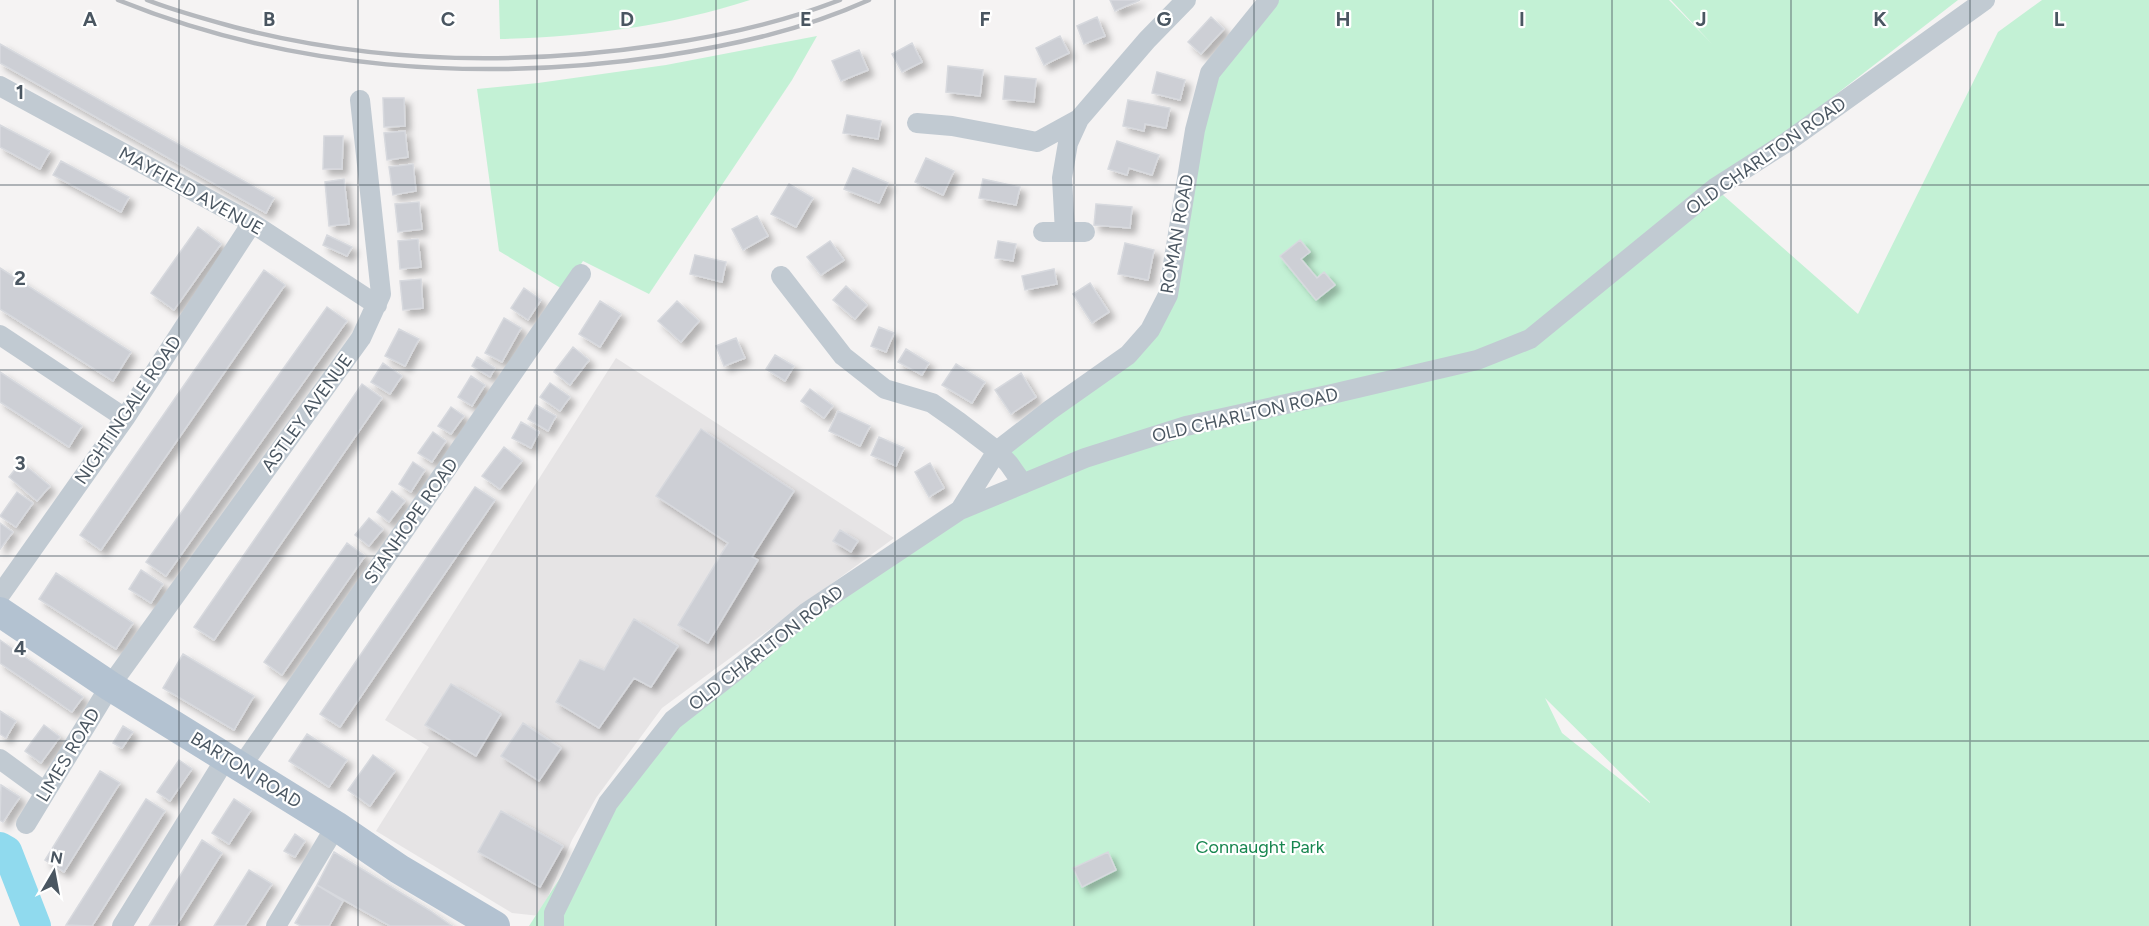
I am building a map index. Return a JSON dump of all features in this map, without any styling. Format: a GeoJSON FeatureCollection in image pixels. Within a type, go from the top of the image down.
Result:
{"type":"FeatureCollection","features":[{"type":"Feature","properties":{"kind":"main road","name":"BARTON ROAD"},"geometry":{"type":"LineString","coordinates":[[0,612],[110,686],[495,926]]}},
{"type":"Feature","properties":{"kind":"street"},"geometry":{"type":"LineString","coordinates":[[1062,178],[1068,143],[1079,120],[1147,40],[1186,0]]}},
{"type":"Feature","properties":{"kind":"street","name":"ROMAN ROAD"},"geometry":{"type":"LineString","coordinates":[[960,510],[997,451],[1128,355],[1150,330],[1168,295],[1195,130],[1210,73],[1269,0]]}},
{"type":"Feature","properties":{"kind":"street","name":"OLD CHARLTON ROAD"},"geometry":{"type":"LineString","coordinates":[[554,926],[554,913],[608,804],[673,720],[807,612],[960,510],[1085,458],[1186,426],[1477,360],[1530,339],[1714,188],[1787,142],[1984,0]]}},
{"type":"Feature","properties":{"kind":"street","name":"MAYFIELD AVENUE"},"geometry":{"type":"LineString","coordinates":[[0,86],[252,223],[377,305]]}},
{"type":"Feature","properties":{"kind":"street","name":"ASTLEY AVENUE"},"geometry":{"type":"LineString","coordinates":[[110,686],[361,338],[377,305],[381,294],[360,100]]}},
{"type":"Feature","properties":{"kind":"street"},"geometry":{"type":"LineString","coordinates":[[1037,142],[1079,120]]}},
{"type":"Feature","properties":{"kind":"street"},"geometry":{"type":"LineString","coordinates":[[917,123],[952,126],[1037,142],[1054,157],[1062,178],[1075,232],[1042,232]]}},
{"type":"Feature","properties":{"kind":"street","name":"NIGHTINGALE ROAD"},"geometry":{"type":"LineString","coordinates":[[0,595],[125,418],[252,223]]}},
{"type":"Feature","properties":{"kind":"street","name":"STANHOPE ROAD"},"geometry":{"type":"LineString","coordinates":[[122,926],[233,762],[581,274]]}},
{"type":"Feature","properties":{"kind":"street"},"geometry":{"type":"LineString","coordinates":[[781,276],[843,356],[885,389],[932,403],[997,451],[1010,464],[1023,484]]}},
{"type":"Feature","properties":{"kind":"street"},"geometry":{"type":"LineString","coordinates":[[0,335],[125,418]]}},
{"type":"Feature","properties":{"kind":"street","name":"LIMES ROAD"},"geometry":{"type":"LineString","coordinates":[[26,824],[110,686]]}},
{"type":"Feature","properties":{"kind":"street"},"geometry":{"type":"LineString","coordinates":[[0,759],[45,792]]}},
{"type":"Feature","properties":{"kind":"street"},"geometry":{"type":"LineString","coordinates":[[281,924],[336,826]]}},
{"type":"Feature","properties":{"kind":"shaded area"},"geometry":{"type":"Polygon","coordinates":[[[616,358],[894,538],[662,708],[596,798],[572,840],[540,916],[512,913],[376,831],[429,747],[385,720],[616,358]]]}},
{"type":"Feature","properties":{"kind":"green space"},"geometry":{"type":"Polygon","coordinates":[[[499,0],[750,0],[689,17],[595,33],[500,39],[499,0]]]}},
{"type":"Feature","properties":{"kind":"green space","name":"Connaught Park"},"geometry":{"type":"Polygon","coordinates":[[[1269,0],[1669,0],[1712,44],[1671,0],[1958,0],[1715,188],[1858,314],[1998,32],[2042,0],[2149,0],[2149,926],[529,926],[608,804],[673,720],[807,612],[1023,484],[997,451],[1128,355],[1168,295],[1210,73],[1269,0]],[[1545,698],[1562,733],[1650,802],[1545,698]]]}},
{"type":"Feature","properties":{"kind":"green space"},"geometry":{"type":"Polygon","coordinates":[[[817,36],[792,80],[649,294],[583,261],[564,290],[499,251],[477,89],[666,65],[817,36]]]}},
{"type":"Feature","properties":{"kind":"building"},"geometry":{"type":"Polygon","coordinates":[[[1110,0],[1140,0],[1115,11],[1110,0]]]}},
{"type":"Feature","properties":{"kind":"building"},"geometry":{"type":"Polygon","coordinates":[[[1097,17],[1105,36],[1084,44],[1077,26],[1097,17]]]}},
{"type":"Feature","properties":{"kind":"building"},"geometry":{"type":"Polygon","coordinates":[[[1211,17],[1224,29],[1201,54],[1188,42],[1211,17]]]}},
{"type":"Feature","properties":{"kind":"building"},"geometry":{"type":"Polygon","coordinates":[[[1060,36],[1069,53],[1044,65],[1036,48],[1060,36]]]}},
{"type":"Feature","properties":{"kind":"building"},"geometry":{"type":"Polygon","coordinates":[[[912,43],[922,62],[902,72],[892,54],[912,43]]]}},
{"type":"Feature","properties":{"kind":"building"},"geometry":{"type":"Polygon","coordinates":[[[0,44],[274,198],[266,213],[0,63],[0,44]]]}},
{"type":"Feature","properties":{"kind":"building"},"geometry":{"type":"Polygon","coordinates":[[[859,50],[868,70],[841,81],[832,61],[859,50]]]}},
{"type":"Feature","properties":{"kind":"building"},"geometry":{"type":"Polygon","coordinates":[[[948,66],[983,70],[980,96],[946,92],[948,66]]]}},
{"type":"Feature","properties":{"kind":"building"},"geometry":{"type":"Polygon","coordinates":[[[1157,72],[1185,80],[1180,100],[1152,93],[1157,72]]]}},
{"type":"Feature","properties":{"kind":"building"},"geometry":{"type":"Polygon","coordinates":[[[1005,76],[1036,79],[1034,102],[1003,99],[1005,76]]]}},
{"type":"Feature","properties":{"kind":"building"},"geometry":{"type":"Polygon","coordinates":[[[383,98],[404,98],[405,126],[384,127],[383,98]]]}},
{"type":"Feature","properties":{"kind":"building"},"geometry":{"type":"Polygon","coordinates":[[[1128,100],[1170,108],[1166,128],[1145,124],[1144,131],[1123,126],[1128,100]]]}},
{"type":"Feature","properties":{"kind":"building"},"geometry":{"type":"Polygon","coordinates":[[[847,115],[881,121],[878,139],[843,133],[847,115]]]}},
{"type":"Feature","properties":{"kind":"building"},"geometry":{"type":"Polygon","coordinates":[[[0,125],[50,151],[40,169],[0,147],[0,125]]]}},
{"type":"Feature","properties":{"kind":"building"},"geometry":{"type":"Polygon","coordinates":[[[405,131],[408,157],[387,160],[384,133],[405,131]]]}},
{"type":"Feature","properties":{"kind":"building"},"geometry":{"type":"Polygon","coordinates":[[[324,136],[343,136],[342,169],[323,169],[324,136]]]}},
{"type":"Feature","properties":{"kind":"building"},"geometry":{"type":"Polygon","coordinates":[[[1117,141],[1159,155],[1152,175],[1129,168],[1127,175],[1108,169],[1117,141]]]}},
{"type":"Feature","properties":{"kind":"building"},"geometry":{"type":"Polygon","coordinates":[[[926,158],[954,171],[943,195],[915,182],[926,158]]]}},
{"type":"Feature","properties":{"kind":"building"},"geometry":{"type":"Polygon","coordinates":[[[61,161],[129,197],[121,212],[53,175],[61,161]]]}},
{"type":"Feature","properties":{"kind":"building"},"geometry":{"type":"Polygon","coordinates":[[[413,164],[416,191],[393,195],[389,167],[413,164]]]}},
{"type":"Feature","properties":{"kind":"building"},"geometry":{"type":"Polygon","coordinates":[[[853,168],[888,183],[879,203],[844,189],[853,168]]]}},
{"type":"Feature","properties":{"kind":"building"},"geometry":{"type":"Polygon","coordinates":[[[344,179],[349,224],[329,226],[325,182],[344,179]]]}},
{"type":"Feature","properties":{"kind":"building"},"geometry":{"type":"Polygon","coordinates":[[[983,179],[1020,187],[1016,205],[979,198],[983,179]]]}},
{"type":"Feature","properties":{"kind":"building"},"geometry":{"type":"Polygon","coordinates":[[[789,184],[813,198],[796,227],[771,214],[789,184]]]}},
{"type":"Feature","properties":{"kind":"building"},"geometry":{"type":"Polygon","coordinates":[[[419,202],[422,229],[398,232],[395,204],[419,202]]]}},
{"type":"Feature","properties":{"kind":"building"},"geometry":{"type":"Polygon","coordinates":[[[1096,204],[1132,207],[1130,228],[1094,225],[1096,204]]]}},
{"type":"Feature","properties":{"kind":"building"},"geometry":{"type":"Polygon","coordinates":[[[757,216],[768,236],[743,250],[732,229],[757,216]]]}},
{"type":"Feature","properties":{"kind":"building"},"geometry":{"type":"Polygon","coordinates":[[[198,227],[221,244],[174,310],[151,293],[198,227]]]}},
{"type":"Feature","properties":{"kind":"building"},"geometry":{"type":"Polygon","coordinates":[[[327,235],[352,247],[347,256],[323,245],[327,235]]]}},
{"type":"Feature","properties":{"kind":"building"},"geometry":{"type":"Polygon","coordinates":[[[418,239],[421,267],[400,269],[398,241],[418,239]]]}},
{"type":"Feature","properties":{"kind":"building"},"geometry":{"type":"Polygon","coordinates":[[[1300,240],[1310,252],[1301,259],[1317,278],[1324,272],[1335,285],[1316,300],[1280,256],[1300,240]]]}},
{"type":"Feature","properties":{"kind":"building"},"geometry":{"type":"Polygon","coordinates":[[[830,241],[844,260],[821,275],[807,257],[830,241]]]}},
{"type":"Feature","properties":{"kind":"building"},"geometry":{"type":"Polygon","coordinates":[[[998,241],[1016,244],[1013,261],[995,258],[998,241]]]}},
{"type":"Feature","properties":{"kind":"building"},"geometry":{"type":"Polygon","coordinates":[[[1125,243],[1154,250],[1148,280],[1118,274],[1125,243]]]}},
{"type":"Feature","properties":{"kind":"building"},"geometry":{"type":"Polygon","coordinates":[[[695,255],[726,262],[722,282],[690,274],[695,255]]]}},
{"type":"Feature","properties":{"kind":"building"},"geometry":{"type":"Polygon","coordinates":[[[0,268],[131,352],[113,381],[0,309],[0,268]]]}},
{"type":"Feature","properties":{"kind":"building"},"geometry":{"type":"Polygon","coordinates":[[[1054,269],[1057,284],[1025,290],[1022,276],[1054,269]]]}},
{"type":"Feature","properties":{"kind":"building"},"geometry":{"type":"Polygon","coordinates":[[[264,270],[285,285],[101,550],[80,535],[264,270]]]}},
{"type":"Feature","properties":{"kind":"building"},"geometry":{"type":"Polygon","coordinates":[[[421,279],[423,308],[403,310],[400,281],[421,279]]]}},
{"type":"Feature","properties":{"kind":"building"},"geometry":{"type":"Polygon","coordinates":[[[1090,283],[1109,312],[1092,323],[1073,294],[1090,283]]]}},
{"type":"Feature","properties":{"kind":"building"},"geometry":{"type":"Polygon","coordinates":[[[846,286],[867,305],[855,319],[833,300],[846,286]]]}},
{"type":"Feature","properties":{"kind":"building"},"geometry":{"type":"Polygon","coordinates":[[[524,288],[541,300],[528,320],[511,308],[524,288]]]}},
{"type":"Feature","properties":{"kind":"building"},"geometry":{"type":"Polygon","coordinates":[[[600,301],[621,314],[600,347],[579,334],[600,301]]]}},
{"type":"Feature","properties":{"kind":"building"},"geometry":{"type":"Polygon","coordinates":[[[677,301],[699,321],[681,342],[658,321],[677,301]]]}},
{"type":"Feature","properties":{"kind":"building"},"geometry":{"type":"Polygon","coordinates":[[[327,307],[347,321],[166,576],[146,562],[327,307]]]}},
{"type":"Feature","properties":{"kind":"building"},"geometry":{"type":"Polygon","coordinates":[[[504,318],[521,328],[502,362],[485,353],[504,318]]]}},
{"type":"Feature","properties":{"kind":"building"},"geometry":{"type":"Polygon","coordinates":[[[879,327],[894,333],[886,352],[871,346],[879,327]]]}},
{"type":"Feature","properties":{"kind":"building"},"geometry":{"type":"Polygon","coordinates":[[[399,329],[419,339],[405,366],[385,356],[399,329]]]}},
{"type":"Feature","properties":{"kind":"building"},"geometry":{"type":"Polygon","coordinates":[[[736,338],[745,358],[724,366],[716,346],[736,338]]]}},
{"type":"Feature","properties":{"kind":"building"},"geometry":{"type":"Polygon","coordinates":[[[573,347],[589,360],[570,385],[554,372],[573,347]]]}},
{"type":"Feature","properties":{"kind":"building"},"geometry":{"type":"Polygon","coordinates":[[[906,349],[929,363],[922,375],[898,362],[906,349]]]}},
{"type":"Feature","properties":{"kind":"building"},"geometry":{"type":"Polygon","coordinates":[[[775,355],[794,366],[785,381],[766,369],[775,355]]]}},
{"type":"Feature","properties":{"kind":"building"},"geometry":{"type":"Polygon","coordinates":[[[477,357],[495,368],[490,377],[472,366],[477,357]]]}},
{"type":"Feature","properties":{"kind":"building"},"geometry":{"type":"Polygon","coordinates":[[[383,363],[402,376],[390,394],[371,382],[383,363]]]}},
{"type":"Feature","properties":{"kind":"building"},"geometry":{"type":"Polygon","coordinates":[[[956,364],[985,382],[972,403],[942,385],[956,364]]]}},
{"type":"Feature","properties":{"kind":"building"},"geometry":{"type":"Polygon","coordinates":[[[0,372],[82,426],[69,447],[0,402],[0,372]]]}},
{"type":"Feature","properties":{"kind":"building"},"geometry":{"type":"Polygon","coordinates":[[[1021,373],[1036,397],[1011,414],[995,390],[1021,373]]]}},
{"type":"Feature","properties":{"kind":"building"},"geometry":{"type":"Polygon","coordinates":[[[471,376],[485,385],[472,406],[458,397],[471,376]]]}},
{"type":"Feature","properties":{"kind":"building"},"geometry":{"type":"Polygon","coordinates":[[[550,383],[570,397],[560,411],[540,397],[550,383]]]}},
{"type":"Feature","properties":{"kind":"building"},"geometry":{"type":"Polygon","coordinates":[[[362,384],[382,398],[214,640],[194,627],[362,384]]]}},
{"type":"Feature","properties":{"kind":"building"},"geometry":{"type":"Polygon","coordinates":[[[810,389],[833,406],[824,418],[801,401],[810,389]]]}},
{"type":"Feature","properties":{"kind":"building"},"geometry":{"type":"Polygon","coordinates":[[[536,405],[556,416],[548,431],[528,419],[536,405]]]}},
{"type":"Feature","properties":{"kind":"building"},"geometry":{"type":"Polygon","coordinates":[[[451,407],[464,416],[451,434],[438,426],[451,407]]]}},
{"type":"Feature","properties":{"kind":"building"},"geometry":{"type":"Polygon","coordinates":[[[838,411],[870,426],[860,446],[829,431],[838,411]]]}},
{"type":"Feature","properties":{"kind":"building"},"geometry":{"type":"Polygon","coordinates":[[[521,422],[539,432],[531,448],[512,438],[521,422]]]}},
{"type":"Feature","properties":{"kind":"building"},"geometry":{"type":"Polygon","coordinates":[[[701,429],[794,491],[752,557],[758,560],[708,643],[678,625],[728,543],[656,496],[701,429]]]}},
{"type":"Feature","properties":{"kind":"building"},"geometry":{"type":"Polygon","coordinates":[[[433,432],[446,441],[432,462],[418,453],[433,432]]]}},
{"type":"Feature","properties":{"kind":"building"},"geometry":{"type":"Polygon","coordinates":[[[879,437],[904,448],[896,466],[871,455],[879,437]]]}},
{"type":"Feature","properties":{"kind":"building"},"geometry":{"type":"Polygon","coordinates":[[[504,447],[522,461],[500,489],[482,476],[504,447]]]}},
{"type":"Feature","properties":{"kind":"building"},"geometry":{"type":"Polygon","coordinates":[[[21,462],[50,486],[37,501],[9,477],[21,462]]]}},
{"type":"Feature","properties":{"kind":"building"},"geometry":{"type":"Polygon","coordinates":[[[413,462],[425,470],[411,492],[399,484],[413,462]]]}},
{"type":"Feature","properties":{"kind":"building"},"geometry":{"type":"Polygon","coordinates":[[[930,463],[944,488],[929,497],[915,472],[930,463]]]}},
{"type":"Feature","properties":{"kind":"building"},"geometry":{"type":"Polygon","coordinates":[[[475,487],[495,500],[340,727],[320,714],[475,487]]]}},
{"type":"Feature","properties":{"kind":"building"},"geometry":{"type":"Polygon","coordinates":[[[392,491],[405,501],[389,522],[377,512],[392,491]]]}},
{"type":"Feature","properties":{"kind":"building"},"geometry":{"type":"Polygon","coordinates":[[[17,492],[33,503],[16,527],[0,516],[17,492]]]}},
{"type":"Feature","properties":{"kind":"building"},"geometry":{"type":"Polygon","coordinates":[[[369,518],[383,529],[369,546],[355,535],[369,518]]]}},
{"type":"Feature","properties":{"kind":"building"},"geometry":{"type":"Polygon","coordinates":[[[0,523],[13,532],[0,549],[0,523]]]}},
{"type":"Feature","properties":{"kind":"building"},"geometry":{"type":"Polygon","coordinates":[[[840,530],[858,541],[851,552],[833,541],[840,530]]]}},
{"type":"Feature","properties":{"kind":"building"},"geometry":{"type":"Polygon","coordinates":[[[347,543],[365,556],[282,675],[264,662],[347,543]]]}},
{"type":"Feature","properties":{"kind":"building"},"geometry":{"type":"Polygon","coordinates":[[[141,570],[163,584],[151,603],[129,589],[141,570]]]}},
{"type":"Feature","properties":{"kind":"building"},"geometry":{"type":"Polygon","coordinates":[[[56,573],[133,623],[116,649],[39,599],[56,573]]]}},
{"type":"Feature","properties":{"kind":"building"},"geometry":{"type":"Polygon","coordinates":[[[634,619],[678,646],[651,687],[634,678],[599,728],[556,702],[580,660],[604,670],[634,619]]]}},
{"type":"Feature","properties":{"kind":"building"},"geometry":{"type":"Polygon","coordinates":[[[0,640],[83,697],[72,712],[0,663],[0,640]]]}},
{"type":"Feature","properties":{"kind":"building"},"geometry":{"type":"Polygon","coordinates":[[[183,654],[254,696],[234,730],[163,688],[183,654]]]}},
{"type":"Feature","properties":{"kind":"building"},"geometry":{"type":"Polygon","coordinates":[[[451,684],[501,714],[476,756],[425,725],[451,684]]]}},
{"type":"Feature","properties":{"kind":"building"},"geometry":{"type":"Polygon","coordinates":[[[0,711],[16,721],[6,738],[0,734],[0,711]]]}},
{"type":"Feature","properties":{"kind":"building"},"geometry":{"type":"Polygon","coordinates":[[[523,723],[561,748],[539,781],[501,756],[523,723]]]}},
{"type":"Feature","properties":{"kind":"building"},"geometry":{"type":"Polygon","coordinates":[[[44,725],[60,737],[41,763],[25,751],[44,725]]]}},
{"type":"Feature","properties":{"kind":"building"},"geometry":{"type":"Polygon","coordinates":[[[123,726],[133,732],[122,748],[113,743],[123,726]]]}},
{"type":"Feature","properties":{"kind":"building"},"geometry":{"type":"Polygon","coordinates":[[[307,734],[347,760],[329,787],[289,761],[307,734]]]}},
{"type":"Feature","properties":{"kind":"building"},"geometry":{"type":"Polygon","coordinates":[[[373,755],[395,771],[370,806],[348,790],[373,755]]]}},
{"type":"Feature","properties":{"kind":"building"},"geometry":{"type":"Polygon","coordinates":[[[179,760],[192,769],[170,801],[157,792],[179,760]]]}},
{"type":"Feature","properties":{"kind":"building"},"geometry":{"type":"Polygon","coordinates":[[[100,771],[120,783],[64,872],[45,860],[100,771]]]}},
{"type":"Feature","properties":{"kind":"building"},"geometry":{"type":"Polygon","coordinates":[[[1,785],[20,797],[3,822],[0,820],[1,785]]]}},
{"type":"Feature","properties":{"kind":"building"},"geometry":{"type":"Polygon","coordinates":[[[146,799],[165,811],[92,926],[66,925],[146,799]]]}},
{"type":"Feature","properties":{"kind":"building"},"geometry":{"type":"Polygon","coordinates":[[[234,799],[251,810],[229,844],[212,833],[234,799]]]}},
{"type":"Feature","properties":{"kind":"building"},"geometry":{"type":"Polygon","coordinates":[[[501,811],[563,846],[540,887],[478,852],[501,811]]]}},
{"type":"Feature","properties":{"kind":"building"},"geometry":{"type":"Polygon","coordinates":[[[295,834],[305,841],[295,857],[284,851],[295,834]]]}},
{"type":"Feature","properties":{"kind":"building"},"geometry":{"type":"Polygon","coordinates":[[[202,840],[222,853],[176,926],[149,926],[202,840]]]}},
{"type":"Feature","properties":{"kind":"building"},"geometry":{"type":"Polygon","coordinates":[[[334,852],[452,926],[390,926],[317,885],[334,852]]]}},
{"type":"Feature","properties":{"kind":"building"},"geometry":{"type":"Polygon","coordinates":[[[1108,852],[1116,870],[1082,887],[1073,868],[1108,852]]]}},
{"type":"Feature","properties":{"kind":"building"},"geometry":{"type":"Polygon","coordinates":[[[249,870],[272,884],[245,926],[214,926],[249,870]]]}},
{"type":"Feature","properties":{"kind":"building"},"geometry":{"type":"Polygon","coordinates":[[[317,885],[343,901],[329,926],[301,926],[295,923],[317,885]]]}},
{"type":"Feature","properties":{"kind":"waterway"},"geometry":{"type":"LineString","coordinates":[[0,847],[7,851],[36,926]]}},
{"type":"Feature","properties":{"kind":"railway"},"geometry":{"type":"LineString","coordinates":[[118,0],[183,24],[250,42],[318,56],[455,69],[594,64],[690,52],[794,28],[869,0]]}},
{"type":"Feature","properties":{"kind":"railway"},"geometry":{"type":"LineString","coordinates":[[147,0],[234,27],[339,48],[392,54],[499,58],[606,52],[682,41],[773,22],[840,0]]}}]}
